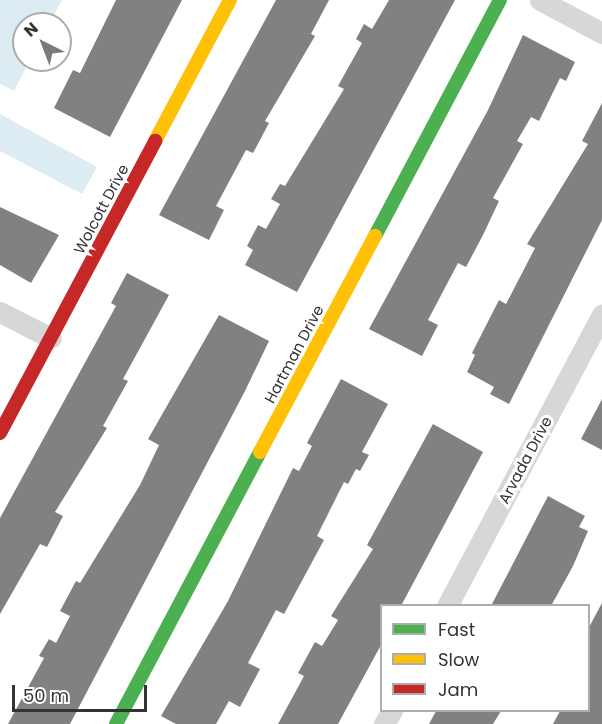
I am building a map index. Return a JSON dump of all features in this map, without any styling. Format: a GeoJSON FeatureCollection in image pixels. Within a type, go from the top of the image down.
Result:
{"type":"FeatureCollection","features":[{"type":"Feature","properties":{"kind":"street","name":"Wolcott Drive"},"geometry":{"type":"LineString","coordinates":[[0,433],[230,0]]}},
{"type":"Feature","properties":{"kind":"street","name":"Hartman Drive"},"geometry":{"type":"LineString","coordinates":[[116,724],[500,0]]}},
{"type":"Feature","properties":{"kind":"street"},"geometry":{"type":"LineString","coordinates":[[540,0],[602,33]]}},
{"type":"Feature","properties":{"kind":"street"},"geometry":{"type":"LineString","coordinates":[[0,312],[51,338]]}},
{"type":"Feature","properties":{"kind":"street","name":"Arvada Drive"},"geometry":{"type":"LineString","coordinates":[[448,604],[602,315]]}},
{"type":"Feature","properties":{"kind":"shaded area"},"geometry":{"type":"Polygon","coordinates":[[[0,0],[62,0],[56,12],[12,12],[12,72],[24,72],[14,91],[0,84],[0,0]]]}},
{"type":"Feature","properties":{"kind":"shaded area"},"geometry":{"type":"Polygon","coordinates":[[[0,114],[97,167],[82,194],[0,151],[0,114]]]}},
{"type":"Feature","properties":{"kind":"building"},"geometry":{"type":"Polygon","coordinates":[[[116,0],[182,0],[110,137],[54,108],[73,70],[80,73],[116,0]]]}},
{"type":"Feature","properties":{"kind":"building"},"geometry":{"type":"Polygon","coordinates":[[[276,0],[329,0],[311,34],[315,36],[265,121],[269,123],[253,153],[246,150],[216,206],[224,210],[209,240],[159,215],[276,0]]]}},
{"type":"Feature","properties":{"kind":"building"},"geometry":{"type":"Polygon","coordinates":[[[389,0],[455,0],[297,292],[245,265],[253,250],[247,246],[258,225],[266,229],[280,204],[271,199],[280,184],[285,186],[344,89],[338,86],[362,43],[356,39],[364,24],[372,29],[389,0]]]}},
{"type":"Feature","properties":{"kind":"building"},"geometry":{"type":"Polygon","coordinates":[[[523,35],[575,62],[566,81],[560,78],[539,121],[531,117],[517,141],[523,144],[493,198],[499,201],[483,235],[466,267],[458,263],[428,320],[438,325],[422,356],[369,329],[488,110],[523,35]]]}},
{"type":"Feature","properties":{"kind":"building"},"geometry":{"type":"Polygon","coordinates":[[[602,103],[602,220],[509,404],[490,394],[494,387],[467,372],[475,355],[472,353],[499,300],[506,304],[535,248],[527,244],[588,144],[582,141],[602,103]]]}},
{"type":"Feature","properties":{"kind":"building"},"geometry":{"type":"Polygon","coordinates":[[[0,207],[59,235],[31,283],[0,265],[0,207]]]}},
{"type":"Feature","properties":{"kind":"building"},"geometry":{"type":"Polygon","coordinates":[[[127,273],[169,295],[123,379],[128,381],[103,426],[107,428],[55,512],[63,516],[47,547],[40,544],[0,614],[0,518],[116,306],[111,303],[127,273]]]}},
{"type":"Feature","properties":{"kind":"building"},"geometry":{"type":"Polygon","coordinates":[[[219,315],[269,341],[245,391],[70,724],[8,724],[44,658],[39,656],[49,639],[56,643],[70,616],[60,611],[76,581],[80,583],[140,485],[159,445],[148,439],[219,315]]]}},
{"type":"Feature","properties":{"kind":"building"},"geometry":{"type":"Polygon","coordinates":[[[341,379],[388,404],[362,452],[369,455],[360,471],[356,469],[348,484],[344,482],[317,536],[324,540],[284,614],[276,610],[248,663],[260,669],[240,707],[229,701],[216,724],[176,724],[161,716],[228,601],[293,468],[299,471],[312,446],[307,443],[341,379]]]}},
{"type":"Feature","properties":{"kind":"building"},"geometry":{"type":"Polygon","coordinates":[[[602,399],[602,450],[581,439],[602,399]]]}},
{"type":"Feature","properties":{"kind":"building"},"geometry":{"type":"Polygon","coordinates":[[[433,424],[483,452],[402,604],[380,604],[380,647],[338,724],[278,724],[304,676],[298,673],[315,642],[322,646],[338,620],[331,616],[373,549],[367,545],[433,424]]]}},
{"type":"Feature","properties":{"kind":"building"},"geometry":{"type":"Polygon","coordinates":[[[548,496],[585,516],[579,527],[588,531],[573,566],[552,604],[492,604],[548,496]]]}},
{"type":"Feature","properties":{"kind":"building"},"geometry":{"type":"Polygon","coordinates":[[[602,603],[602,724],[553,724],[559,712],[590,712],[590,625],[602,603]]]}},
{"type":"Feature","properties":{"kind":"building"},"geometry":{"type":"Polygon","coordinates":[[[435,712],[500,712],[493,724],[429,724],[435,712]]]}},
{"type":"Feature","properties":{"kind":"traffic: fast"},"geometry":{"type":"LineString","coordinates":[[375,236],[500,0]]}},
{"type":"Feature","properties":{"kind":"traffic: fast"},"geometry":{"type":"LineString","coordinates":[[116,724],[260,452]]}},
{"type":"Feature","properties":{"kind":"traffic: slow"},"geometry":{"type":"LineString","coordinates":[[155,141],[230,0]]}},
{"type":"Feature","properties":{"kind":"traffic: slow"},"geometry":{"type":"LineString","coordinates":[[260,452],[375,236]]}},
{"type":"Feature","properties":{"kind":"traffic: jam"},"geometry":{"type":"LineString","coordinates":[[0,433],[155,141]]}}]}
